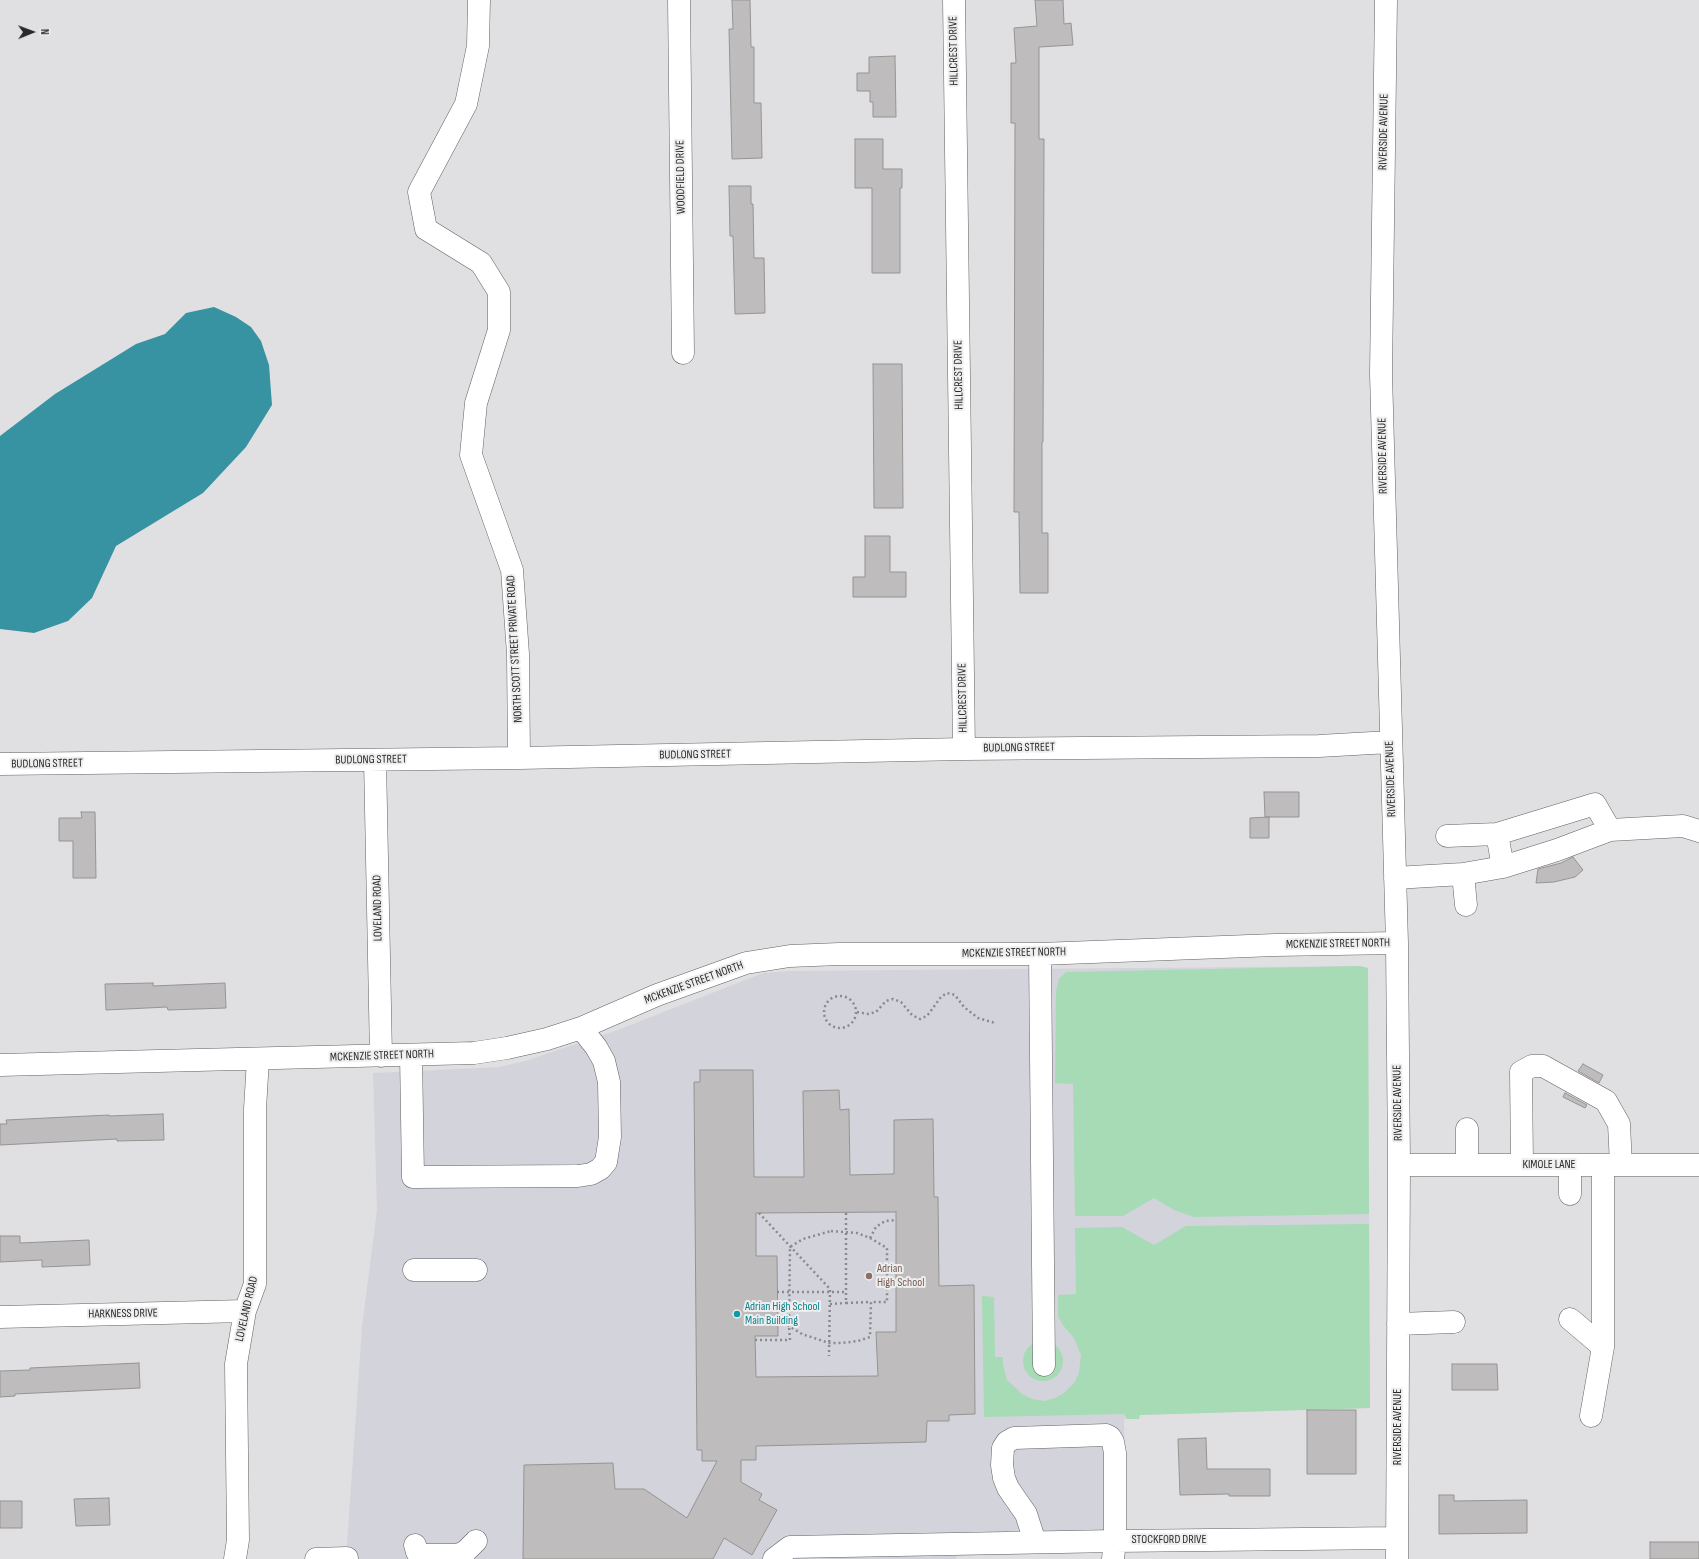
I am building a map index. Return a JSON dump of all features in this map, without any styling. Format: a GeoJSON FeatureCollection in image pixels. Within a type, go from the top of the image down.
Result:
{"type":"FeatureCollection","features":[{"type":"Feature","properties":{"kind":"street","name":"NORTH SCOTT STREET PRIVATE ROAD"},"geometry":{"type":"LineString","coordinates":[[479,0],[478,46],[466,104],[419,192],[426,229],[481,262],[499,292],[499,330],[476,403],[470,455],[512,570],[518,654],[519,758]]}},
{"type":"Feature","properties":{"kind":"street","name":"WOODFIELD DRIVE"},"geometry":{"type":"LineString","coordinates":[[680,0],[683,353]]}},
{"type":"Feature","properties":{"kind":"street","name":"HILLCREST DRIVE"},"geometry":{"type":"LineString","coordinates":[[954,0],[964,749]]}},
{"type":"Feature","properties":{"kind":"street","name":"RIVERSIDE AVENUE"},"geometry":{"type":"LineString","coordinates":[[1386,0],[1381,374],[1396,943],[1399,1165],[1397,1549]]}},
{"type":"Feature","properties":{"kind":"street","name":"BUDLONG STREET"},"geometry":{"type":"LineString","coordinates":[[0,764],[519,758],[964,749],[1319,746],[1390,742]]}},
{"type":"Feature","properties":{"kind":"street","name":"LOVELAND ROAD"},"geometry":{"type":"LineString","coordinates":[[374,760],[380,1056]]}},
{"type":"Feature","properties":{"kind":"street"},"geometry":{"type":"LineString","coordinates":[[1447,836],[1497,834],[1595,804],[1610,830]]}},
{"type":"Feature","properties":{"kind":"street"},"geometry":{"type":"LineString","coordinates":[[1394,878],[1463,874],[1503,867],[1557,850],[1610,830],[1683,826],[1699,830]]}},
{"type":"Feature","properties":{"kind":"street"},"geometry":{"type":"LineString","coordinates":[[1497,834],[1503,867]]}},
{"type":"Feature","properties":{"kind":"street"},"geometry":{"type":"LineString","coordinates":[[1463,874],[1466,905]]}},
{"type":"Feature","properties":{"kind":"street","name":"MCKENZIE STREET NORTH"},"geometry":{"type":"LineString","coordinates":[[0,1065],[474,1053],[507,1048],[547,1039],[581,1028],[657,995],[739,966],[790,956],[832,954],[1040,954],[1275,945],[1396,943]]}},
{"type":"Feature","properties":{"kind":"street"},"geometry":{"type":"LineString","coordinates":[[1040,954],[1044,1365]]}},
{"type":"Feature","properties":{"kind":"street"},"geometry":{"type":"LineString","coordinates":[[411,1055],[413,1177],[578,1176],[591,1174],[600,1169],[606,1162],[610,1137],[610,1082],[604,1061],[581,1028]]}},
{"type":"Feature","properties":{"kind":"street","name":"LOVELAND ROAD"},"geometry":{"type":"LineString","coordinates":[[235,1559],[238,1540],[236,1364],[246,1311],[255,1284],[255,1109],[258,1058]]}},
{"type":"Feature","properties":{"kind":"street"},"geometry":{"type":"LineString","coordinates":[[1522,1165],[1521,1072],[1532,1066],[1543,1066],[1606,1101],[1619,1124],[1612,1165],[1603,1347],[1591,1416]]}},
{"type":"Feature","properties":{"kind":"street"},"geometry":{"type":"LineString","coordinates":[[1467,1129],[1467,1165]]}},
{"type":"Feature","properties":{"kind":"street","name":"KIMOLE LANE"},"geometry":{"type":"LineString","coordinates":[[1399,1165],[1699,1165]]}},
{"type":"Feature","properties":{"kind":"street"},"geometry":{"type":"LineString","coordinates":[[1570,1165],[1570,1194]]}},
{"type":"Feature","properties":{"kind":"street"},"geometry":{"type":"LineString","coordinates":[[414,1270],[476,1270]]}},
{"type":"Feature","properties":{"kind":"street","name":"HARKNESS DRIVE"},"geometry":{"type":"LineString","coordinates":[[0,1317],[246,1311]]}},
{"type":"Feature","properties":{"kind":"street"},"geometry":{"type":"LineString","coordinates":[[1570,1319],[1603,1347]]}},
{"type":"Feature","properties":{"kind":"street"},"geometry":{"type":"LineString","coordinates":[[1398,1324],[1454,1322]]}},
{"type":"Feature","properties":{"kind":"street"},"geometry":{"type":"LineString","coordinates":[[1035,1542],[1026,1514],[1008,1488],[1004,1478],[1002,1465],[1003,1448],[1010,1439],[1014,1438],[1096,1434],[1110,1437],[1113,1442],[1115,1453],[1114,1550]]}},
{"type":"Feature","properties":{"kind":"street"},"geometry":{"type":"LineString","coordinates":[[415,1545],[417,1552],[424,1555],[458,1555],[466,1551],[476,1541]]}},
{"type":"Feature","properties":{"kind":"street","name":"STOCKFORD DRIVE"},"geometry":{"type":"LineString","coordinates":[[774,1559],[790,1547],[940,1551],[1035,1542],[1114,1550],[1397,1549]]}},
{"type":"Feature","properties":{"kind":"street"},"geometry":{"type":"LineString","coordinates":[[316,1559],[347,1558]]}},
{"type":"Feature","properties":{"kind":"path"},"geometry":{"type":"LineString","coordinates":[[857,1012],[868,1014],[876,1012],[886,1001],[893,999],[901,1002],[912,1015],[920,1019],[927,1016],[941,997],[947,993],[955,995],[964,1007],[978,1018],[995,1023]]}},
{"type":"Feature","properties":{"kind":"path"},"geometry":{"type":"LineString","coordinates":[[840,996],[850,999],[857,1012],[853,1023],[843,1029],[837,1028],[828,1023],[824,1012],[827,1002],[840,996]]}},
{"type":"Feature","properties":{"kind":"path"},"geometry":{"type":"LineString","coordinates":[[846,1212],[846,1303]]}},
{"type":"Feature","properties":{"kind":"path"},"geometry":{"type":"LineString","coordinates":[[759,1213],[830,1289],[829,1356]]}},
{"type":"Feature","properties":{"kind":"path"},"geometry":{"type":"LineString","coordinates":[[870,1238],[876,1227],[885,1222],[896,1220]]}},
{"type":"Feature","properties":{"kind":"path"},"geometry":{"type":"LineString","coordinates":[[790,1247],[803,1239],[817,1234],[831,1231],[846,1231],[870,1238],[887,1248],[887,1302],[830,1304]]}},
{"type":"Feature","properties":{"kind":"path"},"geometry":{"type":"LineString","coordinates":[[755,1340],[790,1340],[790,1247]]}},
{"type":"Feature","properties":{"kind":"path"},"geometry":{"type":"LineString","coordinates":[[777,1292],[846,1292]]}},
{"type":"Feature","properties":{"kind":"path"},"geometry":{"type":"LineString","coordinates":[[789,1326],[802,1334],[815,1339],[842,1343],[858,1341],[870,1337],[871,1302]]}},
{"type":"Feature","properties":{"kind":"shaded area","name":"Adrian High School"},"geometry":{"type":"Polygon","coordinates":[[[1360,966],[1368,968],[1370,1408],[1140,1415],[1124,1419],[1126,1527],[1085,1553],[957,1556],[956,1559],[346,1559],[362,1327],[377,1210],[373,1073],[499,1067],[525,1061],[615,1031],[763,973],[788,971],[1360,966]]]}},
{"type":"Feature","properties":{"kind":"green space"},"geometry":{"type":"Polygon","coordinates":[[[1360,966],[1368,968],[1369,1214],[1194,1217],[1174,1210],[1154,1198],[1123,1216],[1075,1216],[1073,1084],[1055,1083],[1056,991],[1059,979],[1066,972],[1360,966]]]}},
{"type":"Feature","properties":{"kind":"green space"},"geometry":{"type":"Polygon","coordinates":[[[1369,1224],[1370,1408],[1140,1415],[1139,1419],[1127,1419],[1124,1414],[984,1417],[982,1296],[994,1297],[995,1357],[1003,1357],[1003,1365],[1007,1380],[1022,1394],[1032,1399],[1044,1401],[1055,1398],[1064,1393],[1074,1383],[1079,1373],[1081,1355],[1074,1338],[1062,1324],[1058,1316],[1058,1295],[1076,1294],[1075,1228],[1122,1227],[1154,1245],[1186,1226],[1369,1224]]]}},
{"type":"Feature","properties":{"kind":"green space"},"geometry":{"type":"Polygon","coordinates":[[[1043,1341],[1051,1343],[1057,1347],[1061,1353],[1063,1361],[1061,1369],[1057,1375],[1051,1379],[1043,1381],[1035,1379],[1029,1375],[1025,1369],[1023,1361],[1025,1353],[1029,1347],[1035,1343],[1043,1341]]]}},
{"type":"Feature","properties":{"kind":"water"},"geometry":{"type":"Polygon","coordinates":[[[214,307],[236,317],[251,327],[261,341],[269,365],[272,405],[246,447],[203,493],[116,546],[92,598],[68,621],[34,633],[0,629],[0,436],[55,394],[136,344],[165,334],[186,313],[214,307]]]}},
{"type":"Feature","properties":{"kind":"building"},"geometry":{"type":"Polygon","coordinates":[[[732,0],[750,0],[751,47],[754,47],[754,103],[761,103],[762,158],[732,159],[729,29],[733,29],[732,0]]]}},
{"type":"Feature","properties":{"kind":"building"},"geometry":{"type":"Polygon","coordinates":[[[1035,0],[1063,0],[1064,24],[1071,23],[1073,45],[1039,47],[1039,139],[1044,139],[1042,533],[1048,533],[1048,593],[1020,593],[1019,512],[1014,512],[1015,123],[1011,123],[1011,63],[1016,63],[1014,28],[1037,26],[1035,0]]]}},
{"type":"Feature","properties":{"kind":"building"},"geometry":{"type":"Polygon","coordinates":[[[895,56],[896,117],[873,117],[873,102],[870,102],[870,91],[857,91],[857,73],[869,73],[869,57],[895,56]]]}},
{"type":"Feature","properties":{"kind":"building"},"geometry":{"type":"Polygon","coordinates":[[[855,139],[883,139],[883,169],[902,169],[902,188],[900,188],[900,273],[872,273],[872,188],[855,188],[855,139]]]}},
{"type":"Feature","properties":{"kind":"building"},"geometry":{"type":"Polygon","coordinates":[[[729,186],[751,186],[751,204],[753,204],[754,258],[764,258],[765,313],[735,314],[733,236],[730,236],[729,186]]]}},
{"type":"Feature","properties":{"kind":"building"},"geometry":{"type":"Polygon","coordinates":[[[873,364],[902,364],[903,508],[874,508],[873,364]]]}},
{"type":"Feature","properties":{"kind":"building"},"geometry":{"type":"Polygon","coordinates":[[[865,536],[890,536],[890,572],[906,572],[906,597],[853,597],[853,577],[865,577],[865,536]]]}},
{"type":"Feature","properties":{"kind":"building"},"geometry":{"type":"Polygon","coordinates":[[[1264,792],[1299,792],[1299,817],[1265,817],[1264,792]]]}},
{"type":"Feature","properties":{"kind":"building"},"geometry":{"type":"Polygon","coordinates":[[[81,812],[95,812],[96,878],[73,878],[73,841],[59,841],[59,818],[82,818],[81,812]]]}},
{"type":"Feature","properties":{"kind":"building"},"geometry":{"type":"Polygon","coordinates":[[[1269,817],[1269,838],[1250,838],[1250,818],[1269,817]]]}},
{"type":"Feature","properties":{"kind":"building"},"geometry":{"type":"Polygon","coordinates":[[[1573,857],[1583,870],[1575,877],[1554,882],[1536,883],[1538,869],[1561,863],[1573,857]]]}},
{"type":"Feature","properties":{"kind":"building"},"geometry":{"type":"Polygon","coordinates":[[[153,983],[153,986],[225,983],[226,1008],[168,1010],[167,1007],[106,1010],[105,984],[153,983]]]}},
{"type":"Feature","properties":{"kind":"building"},"geometry":{"type":"Polygon","coordinates":[[[1583,1064],[1603,1075],[1599,1083],[1578,1071],[1583,1064]]]}},
{"type":"Feature","properties":{"kind":"building","name":"Adrian High School Main Building"},"geometry":{"type":"Polygon","coordinates":[[[700,1070],[753,1070],[754,1177],[804,1177],[803,1091],[839,1090],[840,1110],[849,1109],[850,1175],[894,1174],[894,1120],[933,1119],[934,1197],[938,1197],[939,1286],[974,1285],[975,1414],[949,1415],[949,1421],[927,1421],[926,1442],[756,1446],[756,1460],[741,1460],[741,1482],[762,1494],[759,1500],[777,1510],[752,1555],[724,1538],[713,1559],[523,1559],[524,1465],[613,1463],[615,1489],[644,1489],[687,1518],[717,1461],[702,1461],[702,1450],[697,1450],[694,1082],[700,1082],[700,1070]],[[896,1212],[756,1213],[756,1256],[777,1256],[778,1336],[755,1336],[756,1377],[878,1376],[876,1332],[896,1332],[896,1212]]]}},
{"type":"Feature","properties":{"kind":"building"},"geometry":{"type":"Polygon","coordinates":[[[1565,1093],[1587,1105],[1585,1108],[1563,1097],[1565,1093]]]}},
{"type":"Feature","properties":{"kind":"building"},"geometry":{"type":"Polygon","coordinates":[[[163,1114],[164,1140],[117,1141],[117,1139],[0,1145],[0,1124],[7,1124],[6,1120],[163,1114]]]}},
{"type":"Feature","properties":{"kind":"building"},"geometry":{"type":"Polygon","coordinates":[[[0,1236],[20,1236],[20,1243],[89,1240],[90,1265],[42,1267],[42,1260],[0,1262],[0,1236]]]}},
{"type":"Feature","properties":{"kind":"building"},"geometry":{"type":"Polygon","coordinates":[[[139,1363],[140,1388],[15,1394],[15,1396],[0,1397],[0,1371],[30,1370],[30,1368],[139,1363]]]}},
{"type":"Feature","properties":{"kind":"building"},"geometry":{"type":"Polygon","coordinates":[[[1452,1364],[1497,1364],[1498,1390],[1452,1390],[1452,1364]]]}},
{"type":"Feature","properties":{"kind":"building"},"geometry":{"type":"Polygon","coordinates":[[[1307,1410],[1356,1410],[1356,1474],[1307,1474],[1307,1410]]]}},
{"type":"Feature","properties":{"kind":"building"},"geometry":{"type":"Polygon","coordinates":[[[1206,1438],[1207,1469],[1270,1469],[1270,1496],[1229,1496],[1229,1494],[1180,1495],[1178,1439],[1206,1438]]]}},
{"type":"Feature","properties":{"kind":"building"},"geometry":{"type":"Polygon","coordinates":[[[1439,1495],[1454,1495],[1454,1501],[1527,1500],[1527,1533],[1439,1534],[1439,1495]]]}},
{"type":"Feature","properties":{"kind":"building"},"geometry":{"type":"Polygon","coordinates":[[[109,1498],[110,1525],[76,1526],[74,1499],[109,1498]]]}},
{"type":"Feature","properties":{"kind":"building"},"geometry":{"type":"Polygon","coordinates":[[[0,1501],[22,1501],[22,1528],[0,1528],[0,1501]]]}},
{"type":"Feature","properties":{"kind":"building"},"geometry":{"type":"Polygon","coordinates":[[[1650,1542],[1699,1542],[1699,1559],[1650,1559],[1650,1542]]]}},
{"type":"Feature","properties":{"kind":"place","name":"Adrian High School"},"geometry":{"type":"Point","coordinates":[869,1276]}},
{"type":"Feature","properties":{"kind":"place","name":"Adrian High School Main Building"},"geometry":{"type":"Point","coordinates":[737,1314]}}]}
